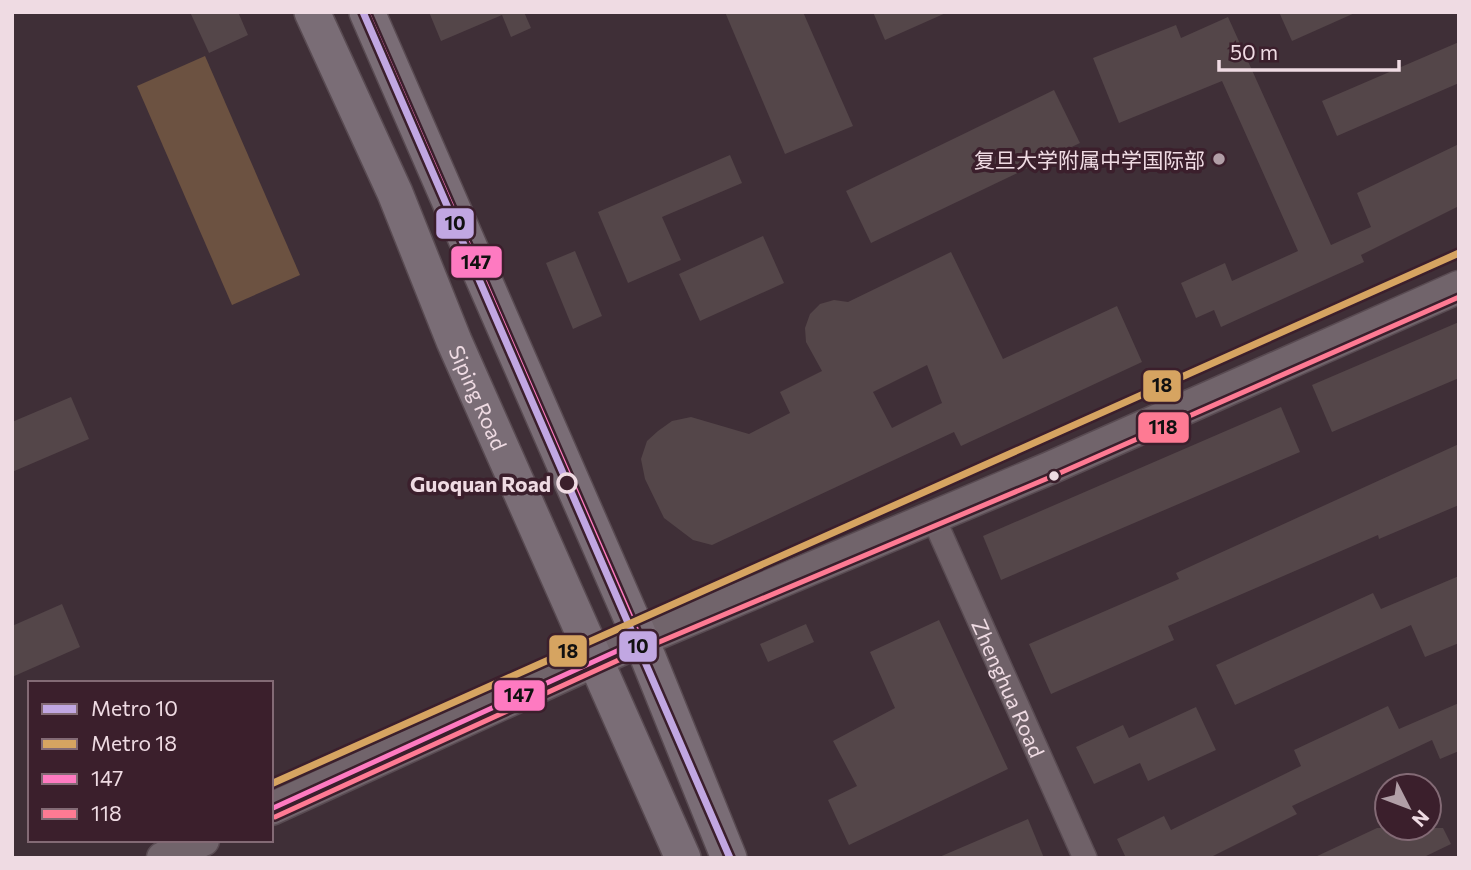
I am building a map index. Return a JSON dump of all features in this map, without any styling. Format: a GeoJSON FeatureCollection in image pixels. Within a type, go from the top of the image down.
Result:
{"type":"FeatureCollection","features":[{"type":"Feature","properties":{"kind":"main road","name":"Siping Road"},"geometry":{"type":"LineString","coordinates":[[312,12],[395,193],[454,341],[683,858]]}},
{"type":"Feature","properties":{"kind":"main road"},"geometry":{"type":"LineString","coordinates":[[367,12],[641,640],[729,858]]}},
{"type":"Feature","properties":{"kind":"street"},"geometry":{"type":"LineString","coordinates":[[273,808],[597,663],[641,640],[933,517],[1459,287]]}},
{"type":"Feature","properties":{"kind":"street","name":"Zhenghua Road"},"geometry":{"type":"LineString","coordinates":[[933,517],[1085,858]]}},
{"type":"Feature","properties":{"kind":"street"},"geometry":{"type":"LineString","coordinates":[[163,858],[199,842]]}},
{"type":"Feature","properties":{"kind":"shaded area"},"geometry":{"type":"Polygon","coordinates":[[[205,56],[300,275],[232,305],[137,86],[205,56]]]}},
{"type":"Feature","properties":{"kind":"building"},"geometry":{"type":"Polygon","coordinates":[[[190,12],[238,12],[248,35],[209,53],[190,12]]]}},
{"type":"Feature","properties":{"kind":"building"},"geometry":{"type":"Polygon","coordinates":[[[429,12],[524,12],[531,28],[511,37],[502,15],[441,41],[429,12]]]}},
{"type":"Feature","properties":{"kind":"building"},"geometry":{"type":"Polygon","coordinates":[[[725,12],[803,12],[853,126],[785,154],[725,12]]]}},
{"type":"Feature","properties":{"kind":"building"},"geometry":{"type":"Polygon","coordinates":[[[873,12],[948,12],[885,40],[873,12]]]}},
{"type":"Feature","properties":{"kind":"building"},"geometry":{"type":"Polygon","coordinates":[[[1279,12],[1357,12],[1292,41],[1279,12]]]}},
{"type":"Feature","properties":{"kind":"building"},"geometry":{"type":"Polygon","coordinates":[[[1228,17],[1331,245],[1371,227],[1357,193],[1459,144],[1459,206],[1361,255],[1364,262],[1221,327],[1214,310],[1196,318],[1181,283],[1225,263],[1232,281],[1298,251],[1222,81],[1119,123],[1093,58],[1176,25],[1181,38],[1228,17]]]}},
{"type":"Feature","properties":{"kind":"building"},"geometry":{"type":"Polygon","coordinates":[[[1459,42],[1459,83],[1337,136],[1322,101],[1459,42]]]}},
{"type":"Feature","properties":{"kind":"building"},"geometry":{"type":"Polygon","coordinates":[[[1054,90],[1080,143],[871,243],[846,191],[1054,90]]]}},
{"type":"Feature","properties":{"kind":"building"},"geometry":{"type":"Polygon","coordinates":[[[730,155],[742,183],[662,217],[681,260],[628,283],[598,212],[730,155]]]}},
{"type":"Feature","properties":{"kind":"building"},"geometry":{"type":"Polygon","coordinates":[[[763,236],[784,283],[700,321],[679,274],[763,236]]]}},
{"type":"Feature","properties":{"kind":"building"},"geometry":{"type":"Polygon","coordinates":[[[575,251],[602,316],[573,329],[546,263],[575,251]]]}},
{"type":"Feature","properties":{"kind":"building"},"geometry":{"type":"Polygon","coordinates":[[[951,252],[1003,359],[1117,306],[1142,362],[961,446],[954,432],[712,545],[693,540],[664,518],[645,479],[641,459],[647,441],[672,421],[691,417],[749,434],[790,413],[780,392],[822,371],[806,342],[805,328],[810,314],[820,304],[834,300],[848,302],[951,252]],[[927,365],[873,392],[892,428],[942,403],[927,365]]]}},
{"type":"Feature","properties":{"kind":"building"},"geometry":{"type":"Polygon","coordinates":[[[1459,322],[1459,378],[1332,432],[1312,385],[1459,322]]]}},
{"type":"Feature","properties":{"kind":"building"},"geometry":{"type":"Polygon","coordinates":[[[71,397],[89,439],[12,472],[12,422],[71,397]]]}},
{"type":"Feature","properties":{"kind":"building"},"geometry":{"type":"Polygon","coordinates":[[[1281,407],[1300,452],[1001,580],[983,536],[1281,407]]]}},
{"type":"Feature","properties":{"kind":"building"},"geometry":{"type":"Polygon","coordinates":[[[1459,444],[1459,505],[1379,539],[1378,535],[1168,626],[1174,640],[1051,694],[1029,644],[1179,579],[1176,573],[1459,444]]]}},
{"type":"Feature","properties":{"kind":"building"},"geometry":{"type":"Polygon","coordinates":[[[1459,576],[1459,643],[1425,657],[1411,625],[1235,705],[1216,665],[1373,593],[1381,609],[1459,576]]]}},
{"type":"Feature","properties":{"kind":"building"},"geometry":{"type":"Polygon","coordinates":[[[62,604],[80,647],[12,677],[12,626],[62,604]]]}},
{"type":"Feature","properties":{"kind":"building"},"geometry":{"type":"Polygon","coordinates":[[[939,620],[1008,769],[849,845],[828,800],[857,786],[833,741],[895,708],[870,652],[939,620]]]}},
{"type":"Feature","properties":{"kind":"building"},"geometry":{"type":"Polygon","coordinates":[[[806,624],[814,642],[768,662],[760,644],[806,624]]]}},
{"type":"Feature","properties":{"kind":"building"},"geometry":{"type":"Polygon","coordinates":[[[1459,703],[1459,751],[1440,759],[1432,740],[1292,806],[1297,814],[1209,858],[1126,858],[1117,839],[1164,816],[1171,830],[1301,766],[1294,750],[1388,706],[1399,729],[1459,703]]]}},
{"type":"Feature","properties":{"kind":"building"},"geometry":{"type":"Polygon","coordinates":[[[1196,707],[1216,750],[1148,781],[1140,763],[1094,784],[1076,747],[1123,725],[1129,738],[1196,707]]]}},
{"type":"Feature","properties":{"kind":"building"},"geometry":{"type":"Polygon","coordinates":[[[1028,819],[1044,858],[937,858],[1028,819]]]}},
{"type":"Feature","properties":{"kind":"building"},"geometry":{"type":"Polygon","coordinates":[[[1443,828],[1451,844],[1422,858],[1313,858],[1373,830],[1373,842],[1443,842],[1443,828]]]}},
{"type":"Feature","properties":{"kind":"metro line","name":"10"},"geometry":{"type":"LineString","coordinates":[[363,12],[730,858]]}},
{"type":"Feature","properties":{"kind":"metro line","name":"18"},"geometry":{"type":"LineString","coordinates":[[273,783],[1459,253]]}},
{"type":"Feature","properties":{"kind":"transit line","name":"147"},"geometry":{"type":"LineString","coordinates":[[273,808],[641,640],[367,12]]}},
{"type":"Feature","properties":{"kind":"transit line","name":"118"},"geometry":{"type":"LineString","coordinates":[[275,817],[645,648],[1053,476],[1459,297]]}},
{"type":"Feature","properties":{"kind":"place","name":"复旦大学附属中学国际部"},"geometry":{"type":"Point","coordinates":[1219,159]}},
{"type":"Feature","properties":{"kind":"place","name":"Guoquan Road"},"geometry":{"type":"Point","coordinates":[567,483]}}]}
